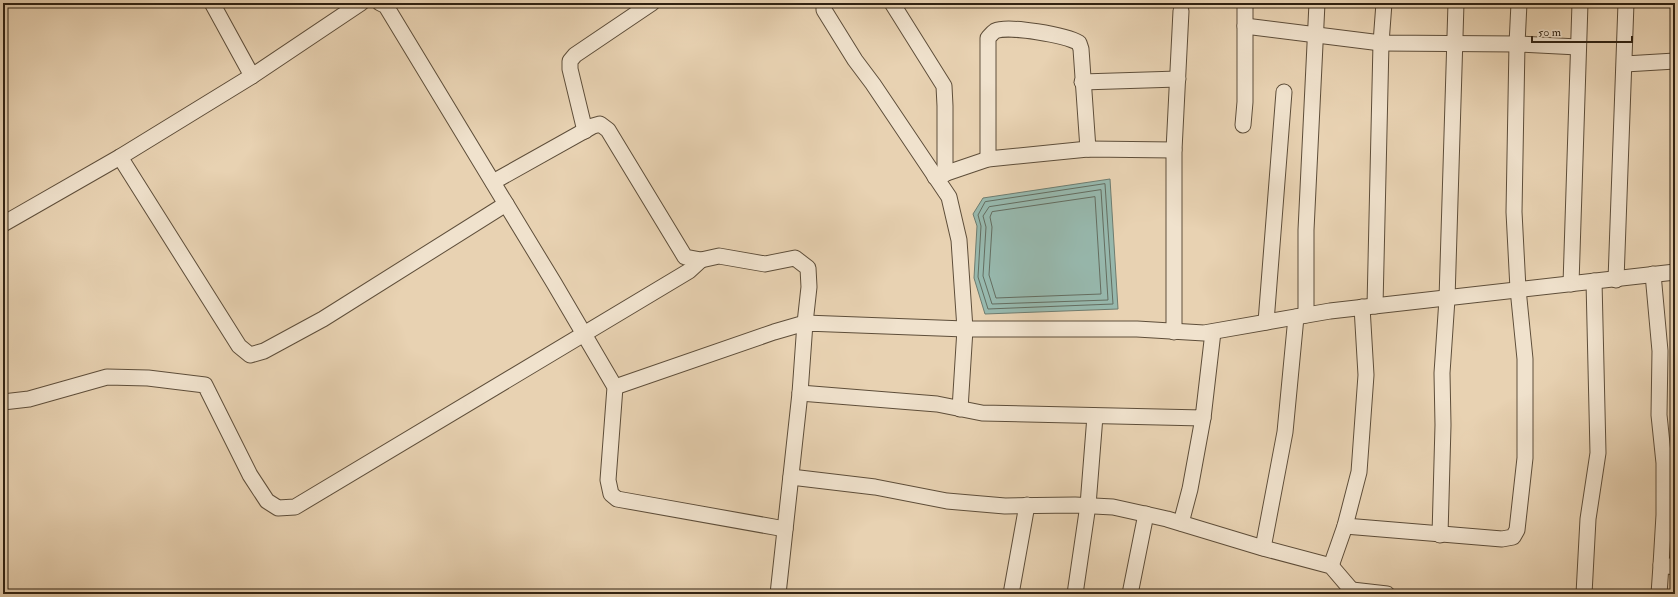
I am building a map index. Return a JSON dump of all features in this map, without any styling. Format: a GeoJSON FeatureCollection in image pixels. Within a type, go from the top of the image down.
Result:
{"type":"FeatureCollection","features":[{"type":"Feature","properties":{"kind":"street"},"geometry":{"type":"LineString","coordinates":[[212,3],[252,76]]}},
{"type":"Feature","properties":{"kind":"street"},"geometry":{"type":"LineString","coordinates":[[3,224],[120,157],[252,76],[361,3]]}},
{"type":"Feature","properties":{"kind":"street"},"geometry":{"type":"LineString","coordinates":[[380,3],[386,6],[615,387],[608,480],[610,494],[617,499],[785,528]]}},
{"type":"Feature","properties":{"kind":"street"},"geometry":{"type":"LineString","coordinates":[[585,131],[570,69],[570,60],[575,55],[652,3]]}},
{"type":"Feature","properties":{"kind":"street"},"geometry":{"type":"LineString","coordinates":[[824,3],[824,10],[854,60],[940,175],[949,197],[959,240],[965,329],[960,409]]}},
{"type":"Feature","properties":{"kind":"street"},"geometry":{"type":"LineString","coordinates":[[892,3],[944,86],[946,106],[940,175]]}},
{"type":"Feature","properties":{"kind":"street"},"geometry":{"type":"LineString","coordinates":[[1243,125],[1245,102],[1245,3]]}},
{"type":"Feature","properties":{"kind":"street"},"geometry":{"type":"LineString","coordinates":[[1263,548],[1285,432],[1301,316],[1317,3]]}},
{"type":"Feature","properties":{"kind":"street"},"geometry":{"type":"LineString","coordinates":[[1331,566],[1345,526],[1359,472],[1366,375],[1368,306],[1384,3]]}},
{"type":"Feature","properties":{"kind":"street"},"geometry":{"type":"LineString","coordinates":[[1440,535],[1443,425],[1442,373],[1447,299],[1456,3]]}},
{"type":"Feature","properties":{"kind":"street"},"geometry":{"type":"LineString","coordinates":[[1345,526],[1502,539],[1513,537],[1517,530],[1525,443],[1525,360],[1518,289],[1514,212],[1519,3]]}},
{"type":"Feature","properties":{"kind":"street"},"geometry":{"type":"LineString","coordinates":[[1571,284],[1580,3]]}},
{"type":"Feature","properties":{"kind":"street"},"geometry":{"type":"LineString","coordinates":[[1616,280],[1625,64],[1626,3]]}},
{"type":"Feature","properties":{"kind":"street"},"geometry":{"type":"LineString","coordinates":[[1174,332],[1174,150],[1181,11]]}},
{"type":"Feature","properties":{"kind":"street"},"geometry":{"type":"LineString","coordinates":[[1245,26],[1315,36],[1381,43],[1517,44],[1578,48]]}},
{"type":"Feature","properties":{"kind":"street"},"geometry":{"type":"LineString","coordinates":[[988,159],[988,38],[994,32],[1004,29],[1036,32],[1073,39],[1079,42],[1081,49],[1082,82],[1088,149]]}},
{"type":"Feature","properties":{"kind":"street"},"geometry":{"type":"LineString","coordinates":[[1625,64],[1675,61]]}},
{"type":"Feature","properties":{"kind":"street"},"geometry":{"type":"LineString","coordinates":[[1082,82],[1178,78]]}},
{"type":"Feature","properties":{"kind":"street"},"geometry":{"type":"LineString","coordinates":[[1266,322],[1284,92]]}},
{"type":"Feature","properties":{"kind":"street"},"geometry":{"type":"LineString","coordinates":[[492,182],[600,124],[608,130],[685,257],[701,260],[719,256],[765,264],[795,258],[808,268],[809,287],[800,393],[778,594]]}},
{"type":"Feature","properties":{"kind":"street"},"geometry":{"type":"LineString","coordinates":[[940,175],[988,159],[1088,149],[1174,150]]}},
{"type":"Feature","properties":{"kind":"street"},"geometry":{"type":"LineString","coordinates":[[120,157],[239,346],[250,355],[264,351],[323,318],[506,204]]}},
{"type":"Feature","properties":{"kind":"street"},"geometry":{"type":"LineString","coordinates":[[3,402],[29,399],[107,377],[148,378],[205,385],[250,475],[267,501],[278,508],[295,507],[689,271],[701,260]]}},
{"type":"Feature","properties":{"kind":"street"},"geometry":{"type":"LineString","coordinates":[[615,387],[774,332],[805,323],[965,329],[1137,329],[1204,334],[1301,316],[1368,306],[1447,299],[1518,289],[1616,280],[1675,272]]}},
{"type":"Feature","properties":{"kind":"street"},"geometry":{"type":"LineString","coordinates":[[1653,274],[1660,351],[1659,415],[1664,463],[1664,515],[1668,566],[1659,594]]}},
{"type":"Feature","properties":{"kind":"street"},"geometry":{"type":"LineString","coordinates":[[1584,594],[1588,519],[1598,453],[1594,281]]}},
{"type":"Feature","properties":{"kind":"street"},"geometry":{"type":"LineString","coordinates":[[1181,523],[1190,489],[1203,418],[1213,332]]}},
{"type":"Feature","properties":{"kind":"street"},"geometry":{"type":"LineString","coordinates":[[800,393],[937,404],[982,414],[1203,418]]}},
{"type":"Feature","properties":{"kind":"street"},"geometry":{"type":"LineString","coordinates":[[1075,594],[1088,505],[1096,416]]}},
{"type":"Feature","properties":{"kind":"street"},"geometry":{"type":"LineString","coordinates":[[791,477],[875,487],[947,501],[1005,506],[1088,505],[1113,507],[1181,523],[1263,548],[1331,566],[1354,592],[1387,594]]}},
{"type":"Feature","properties":{"kind":"street"},"geometry":{"type":"LineString","coordinates":[[1011,594],[1027,505]]}},
{"type":"Feature","properties":{"kind":"street"},"geometry":{"type":"LineString","coordinates":[[1130,594],[1146,514]]}},
{"type":"Feature","properties":{"kind":"water"},"geometry":{"type":"Polygon","coordinates":[[[1110,179],[1118,309],[985,314],[974,278],[977,226],[973,214],[983,198],[1110,179]]]}}]}
